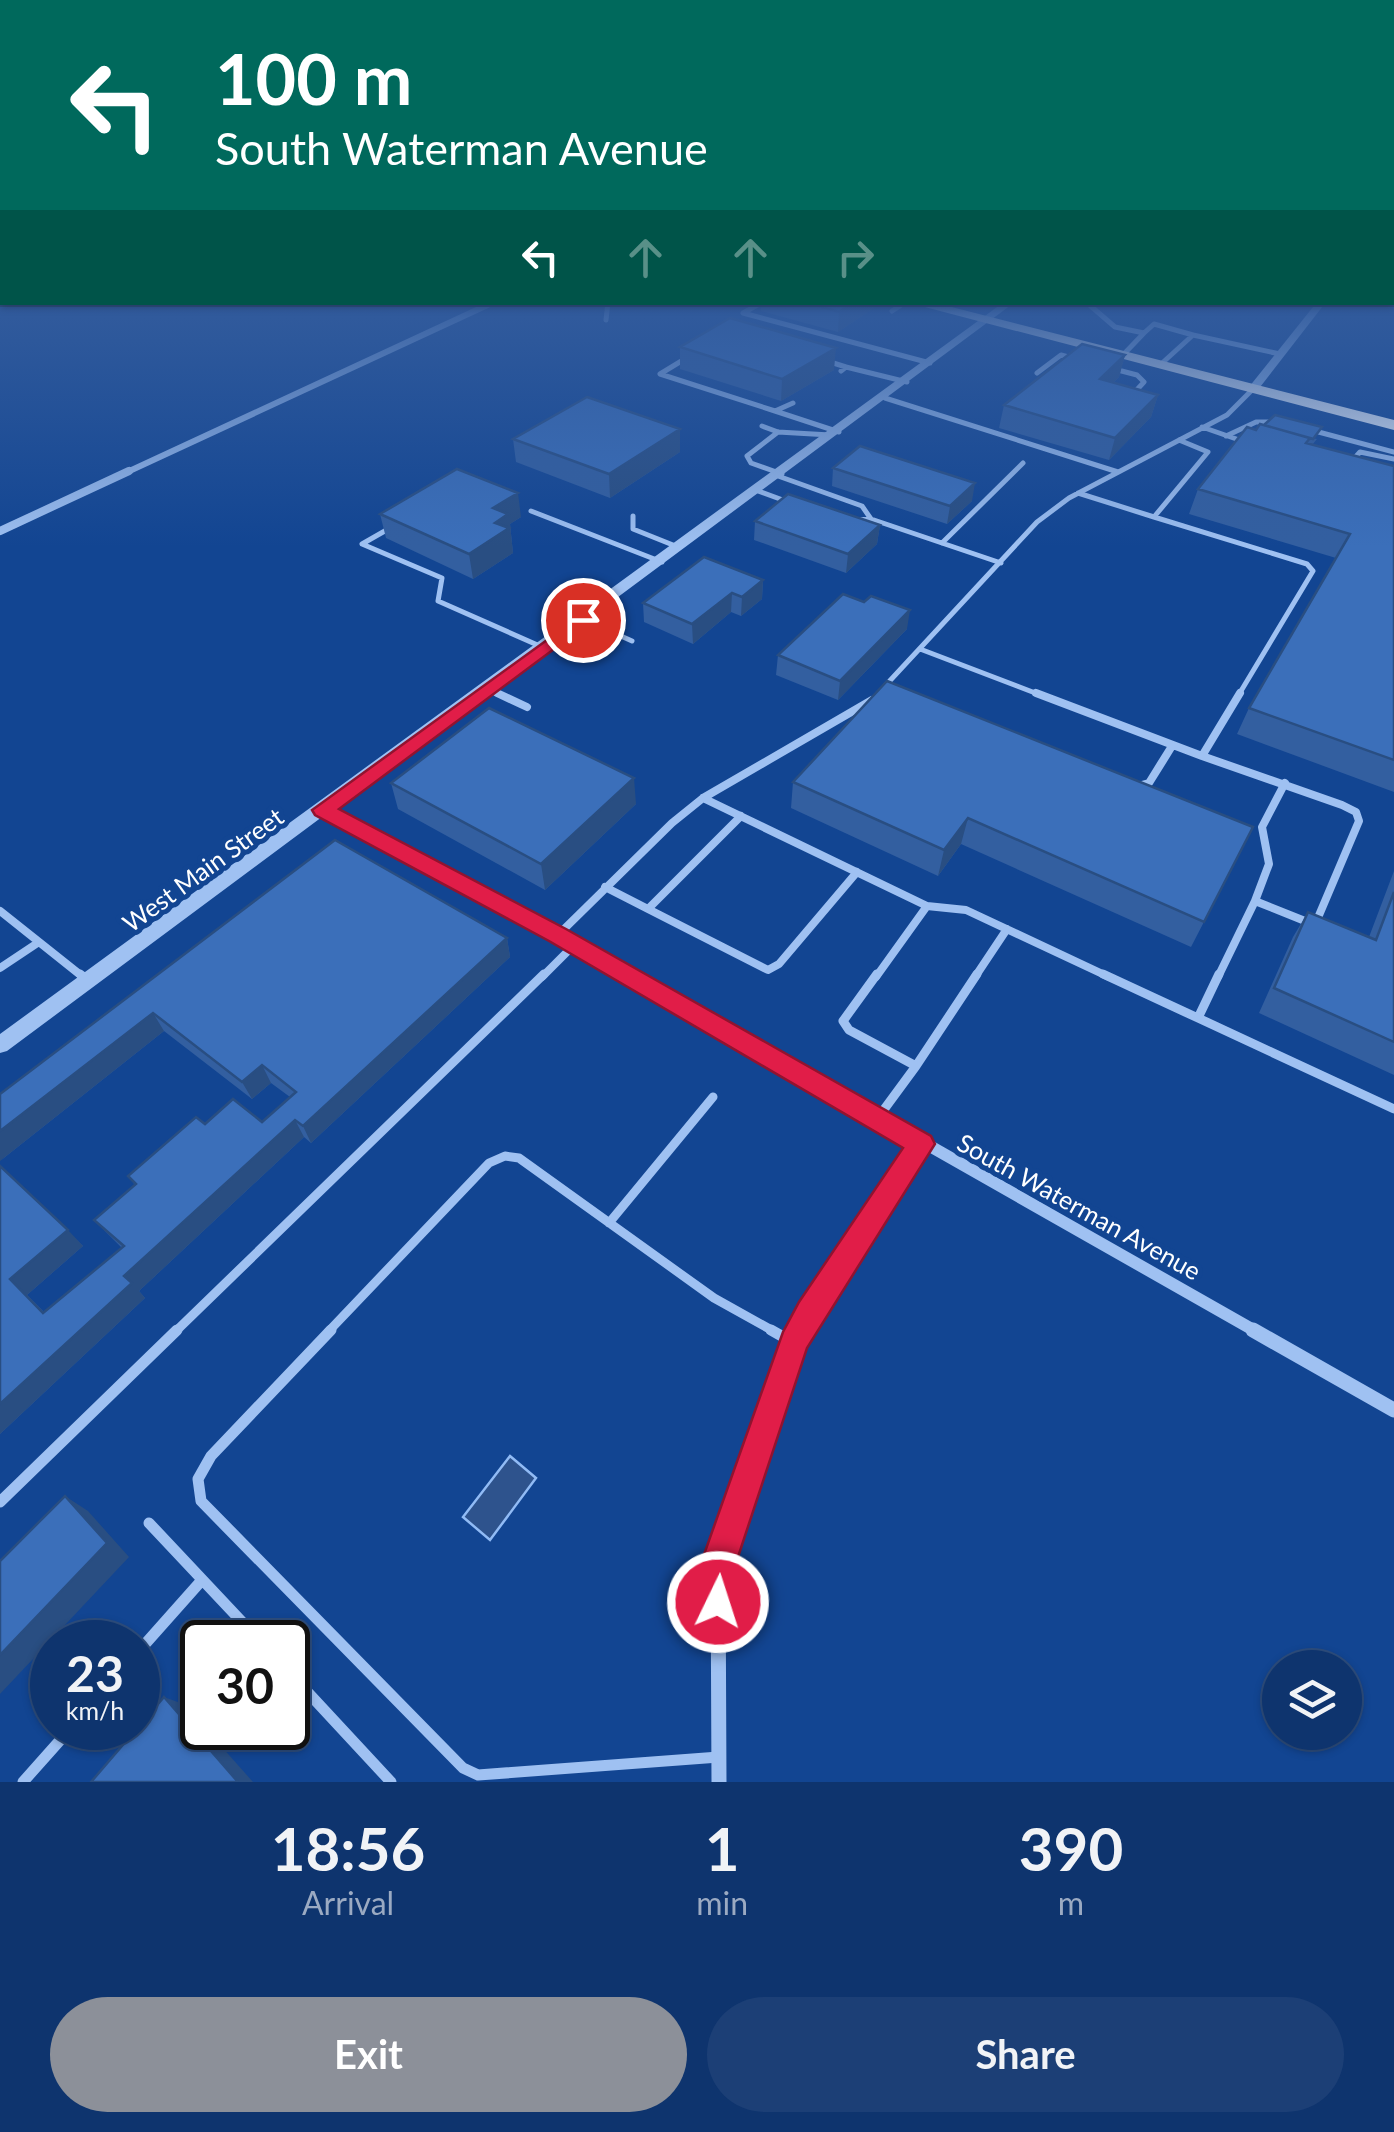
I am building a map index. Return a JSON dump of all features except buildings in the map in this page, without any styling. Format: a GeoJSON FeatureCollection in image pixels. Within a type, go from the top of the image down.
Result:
{"type":"FeatureCollection","features":[{"type":"Feature","properties":{"kind":"highway"},"geometry":{"type":"LineString","coordinates":[[1222,381],[1394,425]]}},
{"type":"Feature","properties":{"kind":"street"},"geometry":{"type":"LineString","coordinates":[[0,531],[323,381]]}},
{"type":"Feature","properties":{"kind":"street"},"geometry":{"type":"LineString","coordinates":[[1252,389],[1258,381]]}},
{"type":"Feature","properties":{"kind":"street","name":"West Main Street"},"geometry":{"type":"LineString","coordinates":[[0,1045],[907,382]]}},
{"type":"Feature","properties":{"kind":"street","name":"South Waterman Avenue"},"geometry":{"type":"LineString","coordinates":[[323,810],[558,935],[1394,1410]]}},
{"type":"Feature","properties":{"kind":"street"},"geometry":{"type":"LineString","coordinates":[[719,1782],[718,1563],[794,1342],[921,1144]]}},
{"type":"Feature","properties":{"kind":"lane"},"geometry":{"type":"LineString","coordinates":[[682,381],[837,434]]}},
{"type":"Feature","properties":{"kind":"lane"},"geometry":{"type":"LineString","coordinates":[[903,381],[907,382]]}},
{"type":"Feature","properties":{"kind":"lane"},"geometry":{"type":"LineString","coordinates":[[1130,397],[1143,381]]}},
{"type":"Feature","properties":{"kind":"lane"},"geometry":{"type":"LineString","coordinates":[[558,935],[703,798],[870,702],[1037,522],[1078,493],[1226,415],[1252,389]]}},
{"type":"Feature","properties":{"kind":"lane"},"geometry":{"type":"LineString","coordinates":[[884,398],[1118,472]]}},
{"type":"Feature","properties":{"kind":"lane"},"geometry":{"type":"LineString","coordinates":[[775,411],[794,402]]}},
{"type":"Feature","properties":{"kind":"lane"},"geometry":{"type":"LineString","coordinates":[[1224,436],[1264,420],[1288,424]]}},
{"type":"Feature","properties":{"kind":"lane"},"geometry":{"type":"LineString","coordinates":[[762,426],[778,432],[837,434]]}},
{"type":"Feature","properties":{"kind":"lane"},"geometry":{"type":"LineString","coordinates":[[1202,428],[1259,446]]}},
{"type":"Feature","properties":{"kind":"lane"},"geometry":{"type":"LineString","coordinates":[[1305,429],[1394,452]]}},
{"type":"Feature","properties":{"kind":"lane"},"geometry":{"type":"LineString","coordinates":[[778,432],[747,456],[751,463],[862,506],[870,518]]}},
{"type":"Feature","properties":{"kind":"lane"},"geometry":{"type":"LineString","coordinates":[[1154,517],[1208,452],[1179,440]]}},
{"type":"Feature","properties":{"kind":"lane"},"geometry":{"type":"LineString","coordinates":[[1346,470],[1360,452],[1394,459]]}},
{"type":"Feature","properties":{"kind":"lane"},"geometry":{"type":"LineString","coordinates":[[942,542],[1023,463]]}},
{"type":"Feature","properties":{"kind":"lane"},"geometry":{"type":"LineString","coordinates":[[758,491],[792,503]]}},
{"type":"Feature","properties":{"kind":"lane"},"geometry":{"type":"LineString","coordinates":[[1078,493],[1307,564],[1313,571],[1202,756]]}},
{"type":"Feature","properties":{"kind":"lane"},"geometry":{"type":"LineString","coordinates":[[532,511],[662,562]]}},
{"type":"Feature","properties":{"kind":"lane"},"geometry":{"type":"LineString","coordinates":[[633,516],[634,529],[680,548]]}},
{"type":"Feature","properties":{"kind":"lane"},"geometry":{"type":"LineString","coordinates":[[844,522],[870,518],[1001,563]]}},
{"type":"Feature","properties":{"kind":"lane"},"geometry":{"type":"LineString","coordinates":[[396,524],[362,544],[442,578],[438,601],[544,648]]}},
{"type":"Feature","properties":{"kind":"lane"},"geometry":{"type":"LineString","coordinates":[[583,620],[632,641]]}},
{"type":"Feature","properties":{"kind":"lane"},"geometry":{"type":"LineString","coordinates":[[920,648],[1172,746],[1356,812],[1358,821],[1317,920],[1310,923],[1255,901]]}},
{"type":"Feature","properties":{"kind":"lane"},"geometry":{"type":"LineString","coordinates":[[884,687],[902,694]]}},
{"type":"Feature","properties":{"kind":"lane"},"geometry":{"type":"LineString","coordinates":[[488,689],[527,707]]}},
{"type":"Feature","properties":{"kind":"lane"},"geometry":{"type":"LineString","coordinates":[[1131,786],[1149,783],[1172,746]]}},
{"type":"Feature","properties":{"kind":"lane"},"geometry":{"type":"LineString","coordinates":[[1198,1018],[1269,864],[1262,827],[1284,783]]}},
{"type":"Feature","properties":{"kind":"lane"},"geometry":{"type":"LineString","coordinates":[[703,798],[928,906],[966,910],[1394,1109]]}},
{"type":"Feature","properties":{"kind":"lane"},"geometry":{"type":"LineString","coordinates":[[648,909],[740,816]]}},
{"type":"Feature","properties":{"kind":"lane"},"geometry":{"type":"LineString","coordinates":[[606,887],[768,970],[779,964],[857,872]]}},
{"type":"Feature","properties":{"kind":"lane"},"geometry":{"type":"LineString","coordinates":[[916,1066],[850,1030],[843,1022],[928,906]]}},
{"type":"Feature","properties":{"kind":"lane"},"geometry":{"type":"LineString","coordinates":[[0,911],[88,981]]}},
{"type":"Feature","properties":{"kind":"lane"},"geometry":{"type":"LineString","coordinates":[[878,1119],[1008,929]]}},
{"type":"Feature","properties":{"kind":"lane"},"geometry":{"type":"LineString","coordinates":[[0,968],[39,942]]}},
{"type":"Feature","properties":{"kind":"lane"},"geometry":{"type":"LineString","coordinates":[[0,1502],[574,944]]}},
{"type":"Feature","properties":{"kind":"lane"},"geometry":{"type":"LineString","coordinates":[[610,1223],[713,1098]]}},
{"type":"Feature","properties":{"kind":"lane"},"geometry":{"type":"LineString","coordinates":[[719,1757],[478,1775],[462,1768],[201,1501],[198,1479],[211,1456],[488,1163],[505,1156],[520,1158],[714,1298],[794,1342]]}},
{"type":"Feature","properties":{"kind":"lane"},"geometry":{"type":"LineString","coordinates":[[149,1523],[240,1620]]}},
{"type":"Feature","properties":{"kind":"lane"},"geometry":{"type":"LineString","coordinates":[[160,1627],[202,1580]]}},
{"type":"Feature","properties":{"kind":"lane"},"geometry":{"type":"LineString","coordinates":[[310,1695],[391,1782]]}},
{"type":"Feature","properties":{"kind":"lane"},"geometry":{"type":"LineString","coordinates":[[22,1782],[51,1750]]}},
{"type":"Feature","properties":{"kind":"water"},"geometry":{"type":"Polygon","coordinates":[[[510,1456],[536,1478],[490,1540],[463,1517],[510,1456]]]}},
{"type":"Feature","properties":{"kind":"route"},"geometry":{"type":"LineString","coordinates":[[583,620],[323,810],[558,935],[921,1144],[794,1342],[718,1563],[718,1602]]}}]}
